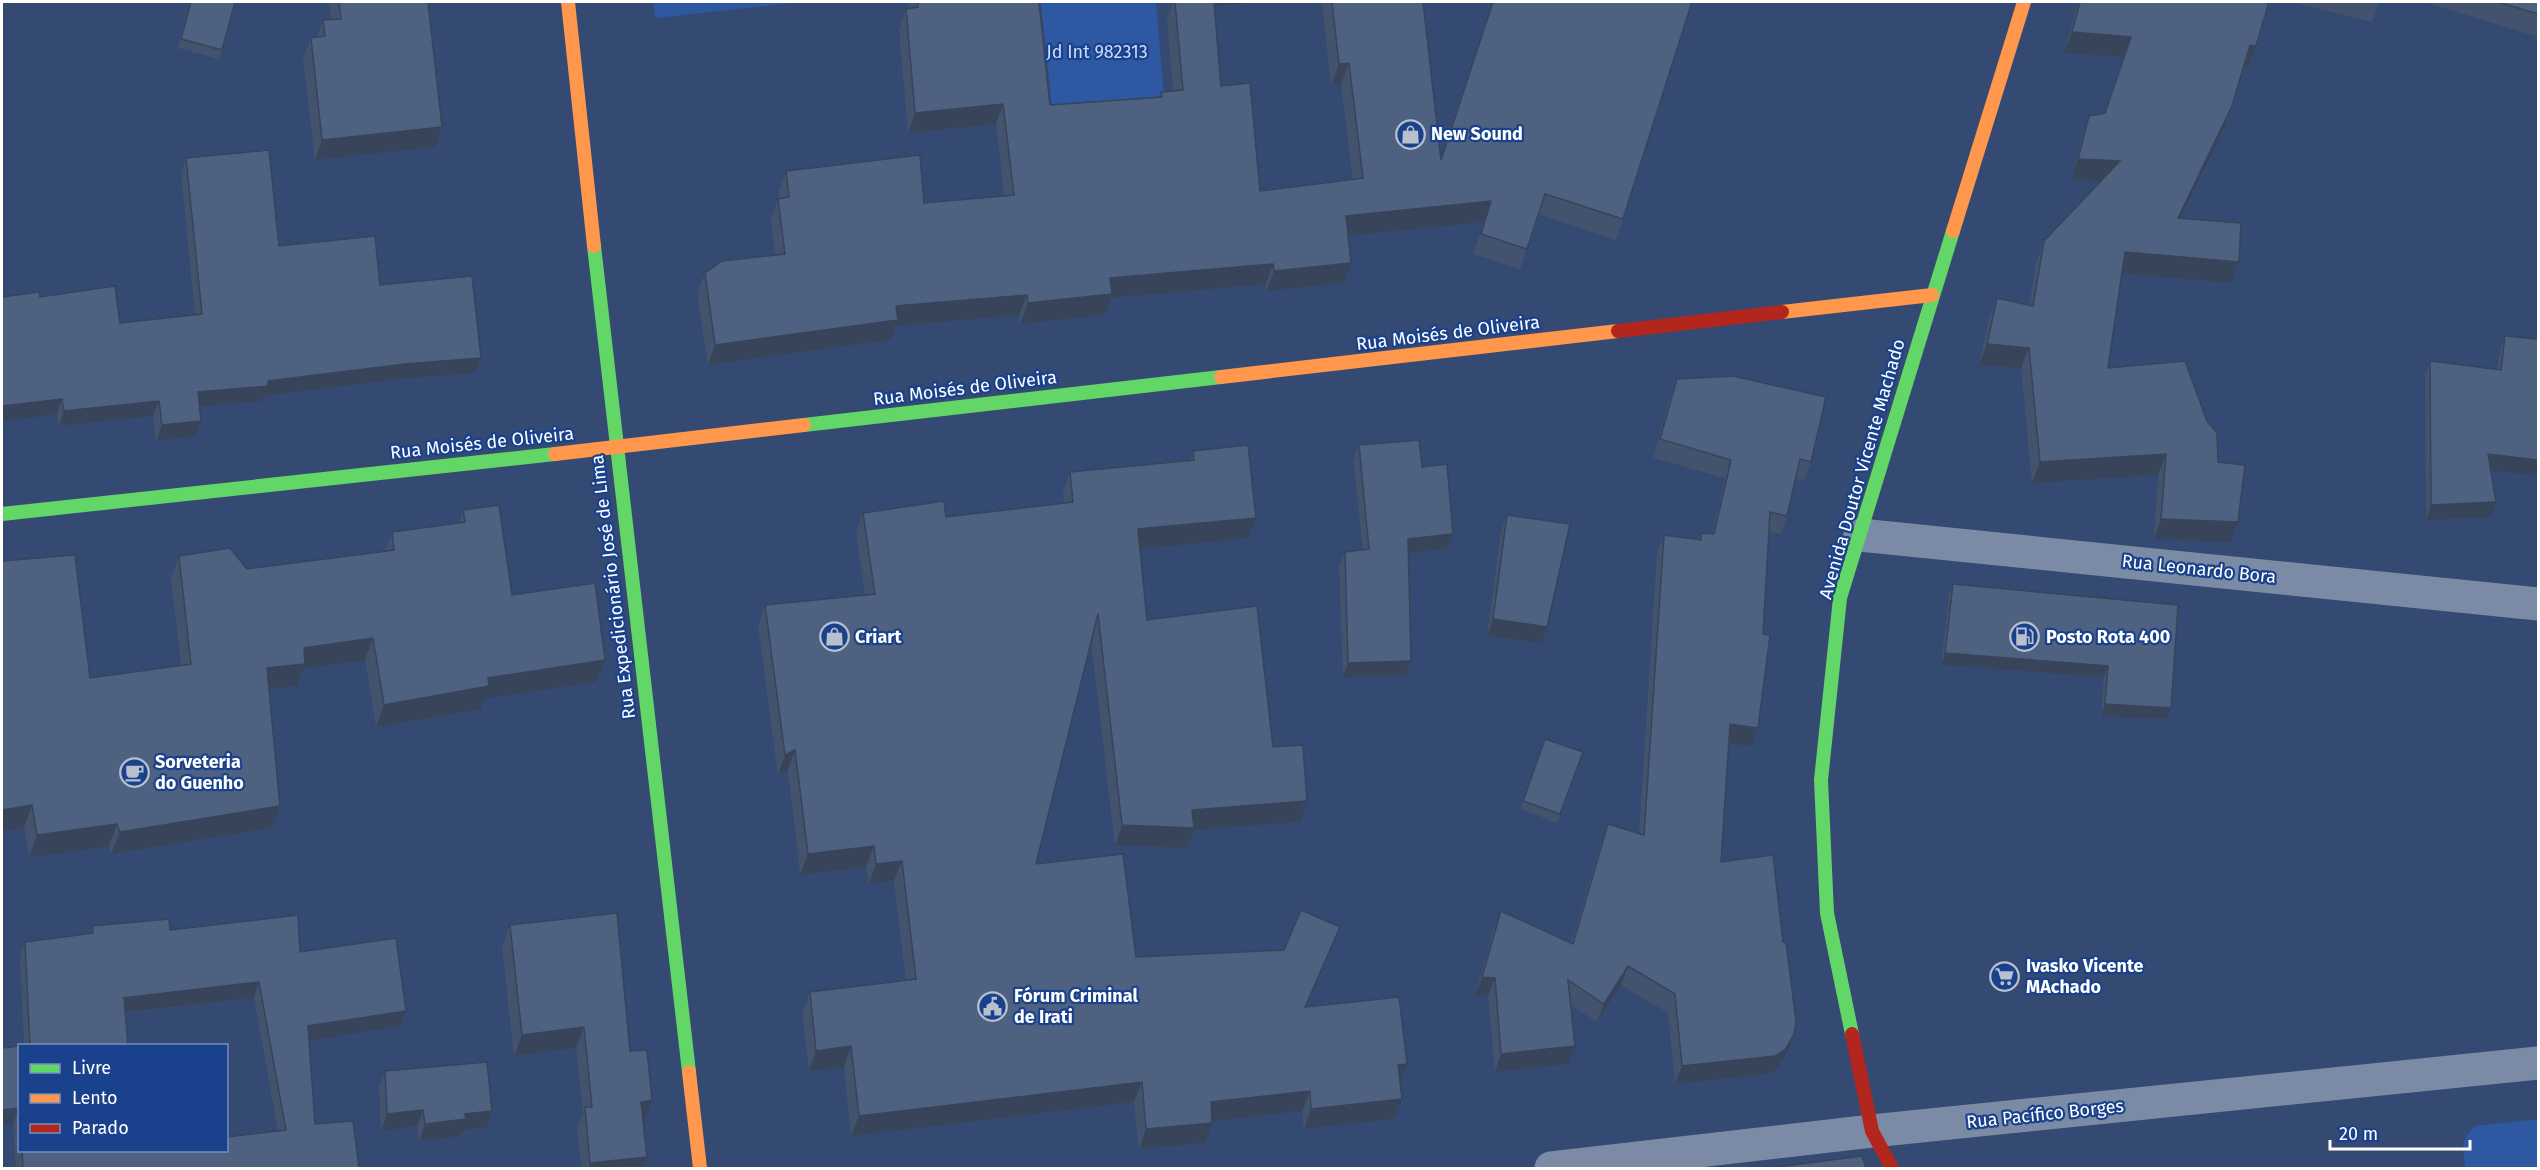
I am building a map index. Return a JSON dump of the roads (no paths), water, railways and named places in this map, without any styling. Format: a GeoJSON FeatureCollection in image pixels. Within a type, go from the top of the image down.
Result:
{"type":"FeatureCollection","features":[{"type":"Feature","properties":{"kind":"street","name":"Rua Expedicionário José de Lima"},"geometry":{"type":"LineString","coordinates":[[568,2],[615,447],[700,1168]]}},
{"type":"Feature","properties":{"kind":"street","name":"Avenida Doutor Vicente Machado"},"geometry":{"type":"LineString","coordinates":[[1892,1168],[1872,1131],[1827,913],[1821,780],[1840,598],[2024,2]]}},
{"type":"Feature","properties":{"kind":"street","name":"Rua Moisés de Oliveira"},"geometry":{"type":"LineString","coordinates":[[2,514],[615,447],[1932,295]]}},
{"type":"Feature","properties":{"kind":"street","name":"Rua Leonardo Bora"},"geometry":{"type":"LineString","coordinates":[[1860,535],[2538,604]]}},
{"type":"Feature","properties":{"kind":"street","name":"Rua Pacífico Borges"},"geometry":{"type":"LineString","coordinates":[[1551,1168],[1872,1131],[2538,1063]]}},
{"type":"Feature","properties":{"kind":"place","name":"New Sound"},"geometry":{"type":"Point","coordinates":[1410,134]}},
{"type":"Feature","properties":{"kind":"place","name":"Criart"},"geometry":{"type":"Point","coordinates":[834,637]}},
{"type":"Feature","properties":{"kind":"place","name":"Posto Rota 400"},"geometry":{"type":"Point","coordinates":[2025,637]}},
{"type":"Feature","properties":{"kind":"place","name":"Sorveteria do Guenho"},"geometry":{"type":"Point","coordinates":[134,772]}},
{"type":"Feature","properties":{"kind":"place","name":"Ivasko Vicente MAchado"},"geometry":{"type":"Point","coordinates":[2005,976]}},
{"type":"Feature","properties":{"kind":"place","name":"Fórum Criminal de Irati"},"geometry":{"type":"Point","coordinates":[993,1006]}},
{"type":"Feature","properties":{"kind":"park label","name":"Jd Int 982313"},"geometry":{"type":"Point","coordinates":[1097,52]}}]}
